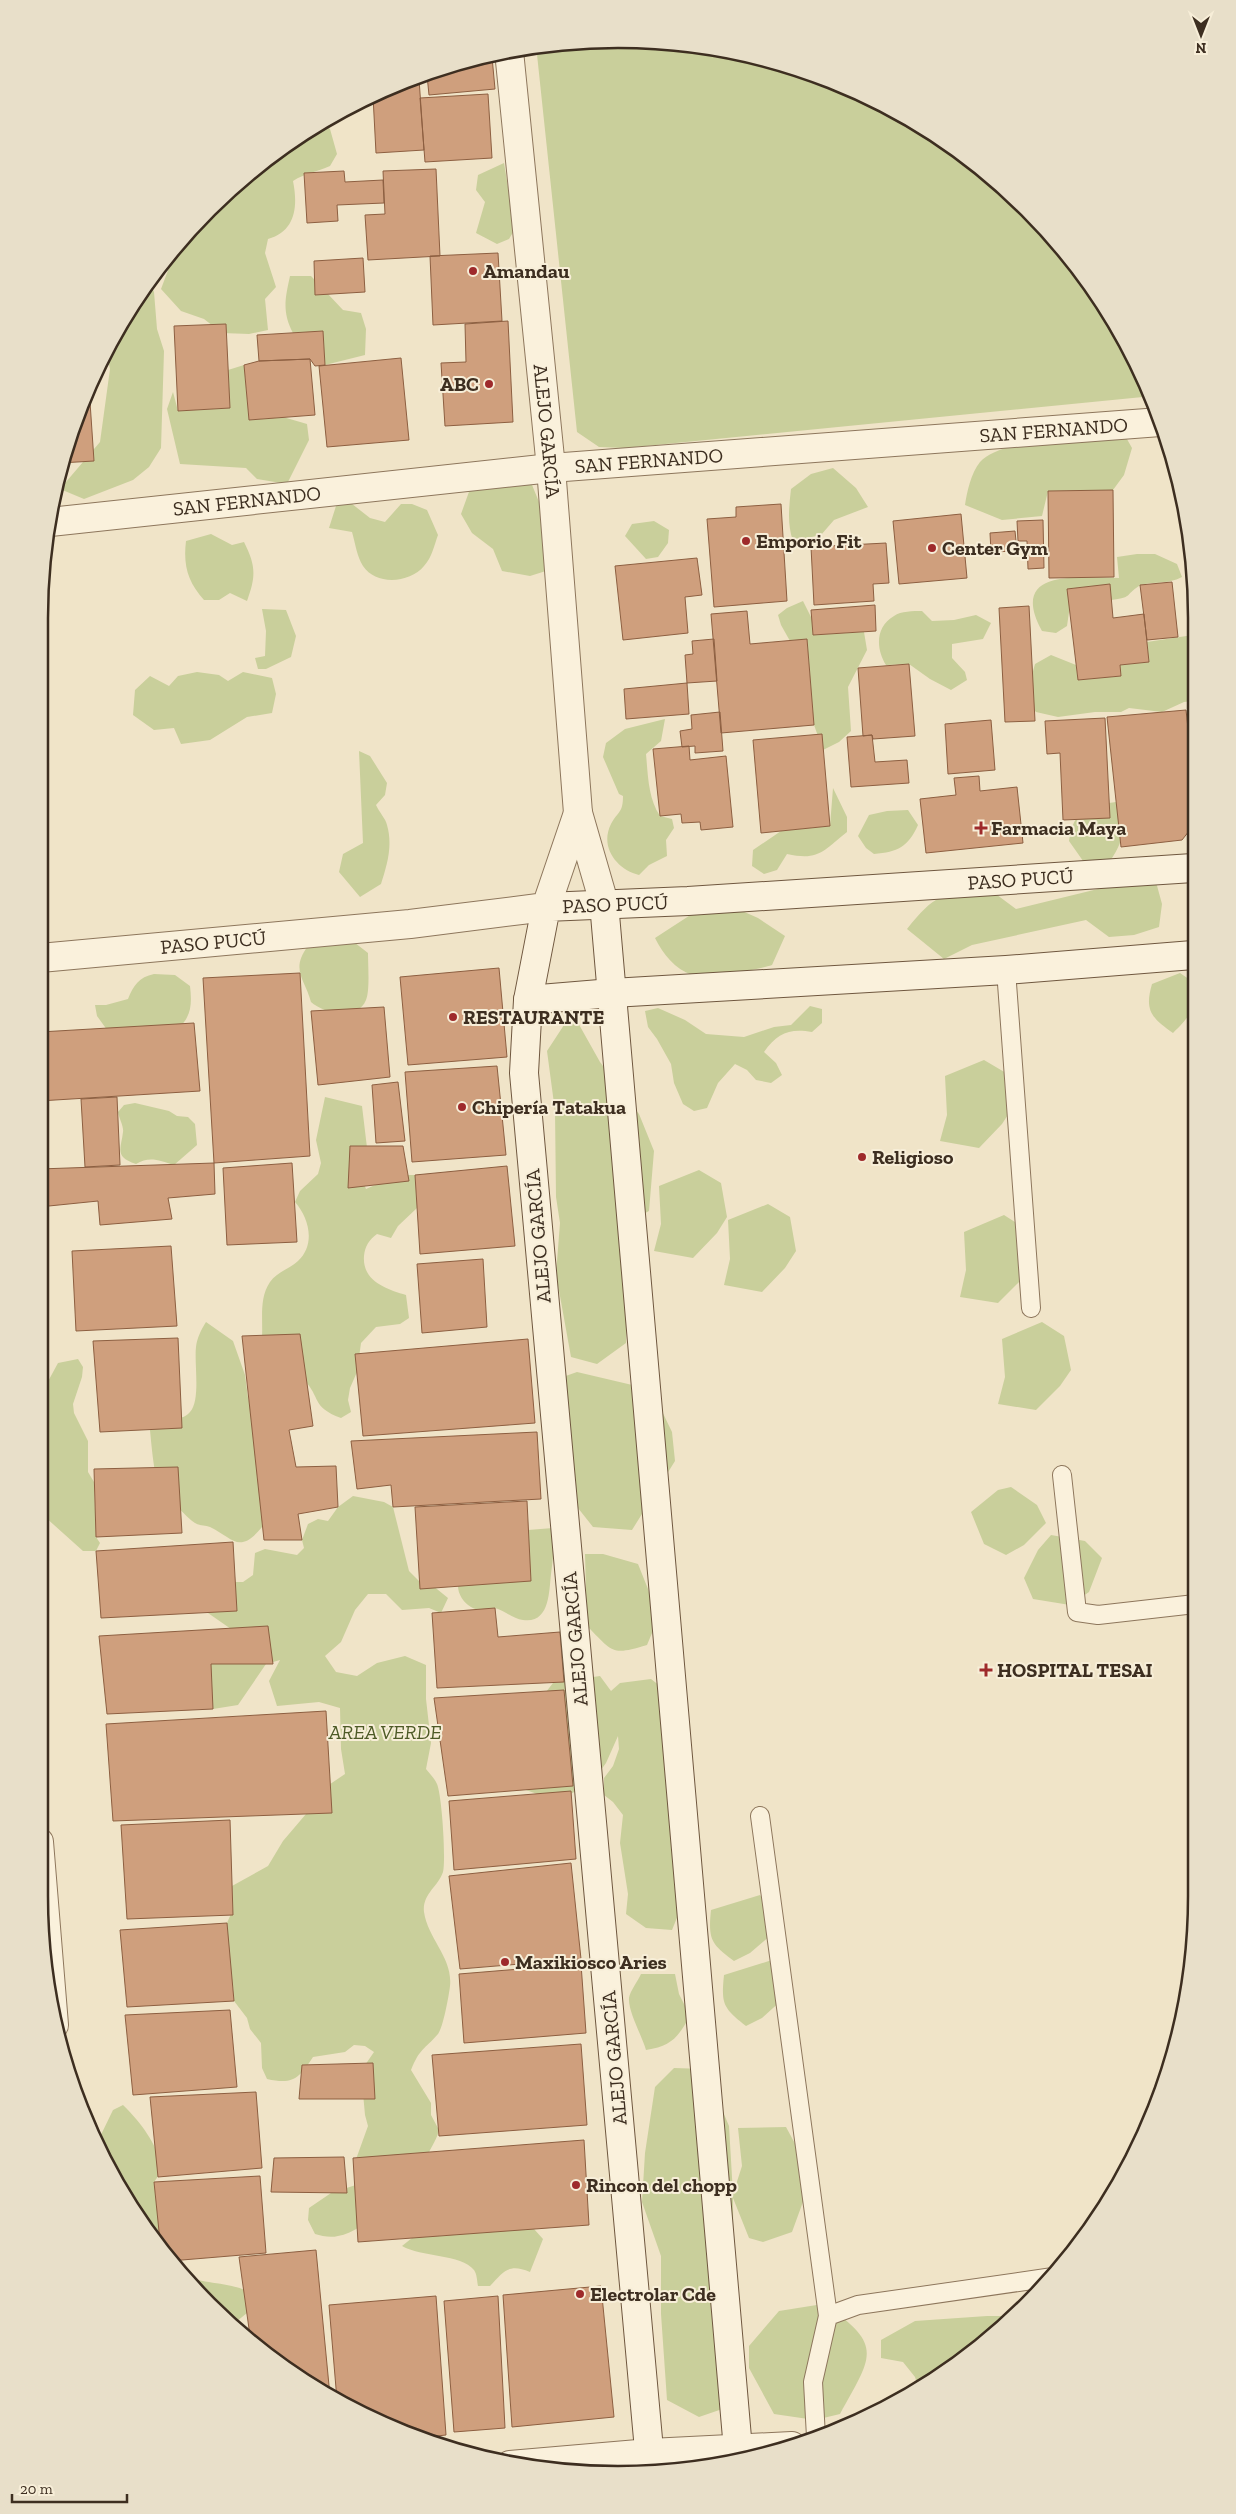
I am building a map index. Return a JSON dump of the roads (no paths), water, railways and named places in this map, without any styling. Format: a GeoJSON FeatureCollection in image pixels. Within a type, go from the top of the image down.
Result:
{"type":"FeatureCollection","features":[{"type":"Feature","properties":{"kind":"street","name":"ALEJO GARCÍA"},"geometry":{"type":"LineString","coordinates":[[510,58],[550,468],[578,813],[604,903],[739,2454]]}},
{"type":"Feature","properties":{"kind":"street","name":"SAN FERNANDO"},"geometry":{"type":"LineString","coordinates":[[56,521],[550,468],[1153,423]]}},
{"type":"Feature","properties":{"kind":"street","name":"ALEJO GARCÍA"},"geometry":{"type":"LineString","coordinates":[[578,813],[546,907],[528,1000],[524,1073],[651,2463]]}},
{"type":"Feature","properties":{"kind":"street","name":"PASO PUCÚ"},"geometry":{"type":"LineString","coordinates":[[48,957],[410,924],[546,907],[604,903],[688,901],[1188,868]]}},
{"type":"Feature","properties":{"kind":"street"},"geometry":{"type":"LineString","coordinates":[[528,1000],[612,993],[1006,970],[1188,955]]}},
{"type":"Feature","properties":{"kind":"street"},"geometry":{"type":"LineString","coordinates":[[570,2464],[651,2463],[730,2456]]}},
{"type":"Feature","properties":{"kind":"lane"},"geometry":{"type":"LineString","coordinates":[[1006,970],[1031,1308]]}},
{"type":"Feature","properties":{"kind":"lane"},"geometry":{"type":"LineString","coordinates":[[1062,1475],[1077,1612],[1098,1615],[1188,1605]]}},
{"type":"Feature","properties":{"kind":"lane"},"geometry":{"type":"LineString","coordinates":[[760,1816],[828,2316],[813,2382],[816,2431]]}},
{"type":"Feature","properties":{"kind":"lane"},"geometry":{"type":"LineString","coordinates":[[828,2316],[858,2306],[1041,2278]]}},
{"type":"Feature","properties":{"kind":"place","name":"Amandau"},"geometry":{"type":"Point","coordinates":[473,271]}},
{"type":"Feature","properties":{"kind":"place","name":"ABC"},"geometry":{"type":"Point","coordinates":[489,384]}},
{"type":"Feature","properties":{"kind":"place","name":"Emporio Fit"},"geometry":{"type":"Point","coordinates":[746,541]}},
{"type":"Feature","properties":{"kind":"place","name":"Center Gym"},"geometry":{"type":"Point","coordinates":[932,548]}},
{"type":"Feature","properties":{"kind":"place","name":"Farmacia Maya"},"geometry":{"type":"Point","coordinates":[981,828]}},
{"type":"Feature","properties":{"kind":"place","name":"RESTAURANTE"},"geometry":{"type":"Point","coordinates":[453,1017]}},
{"type":"Feature","properties":{"kind":"place","name":"Chipería Tatakua"},"geometry":{"type":"Point","coordinates":[462,1107]}},
{"type":"Feature","properties":{"kind":"place","name":"Religioso"},"geometry":{"type":"Point","coordinates":[862,1157]}},
{"type":"Feature","properties":{"kind":"place","name":"HOSPITAL TESAI"},"geometry":{"type":"Point","coordinates":[986,1670]}},
{"type":"Feature","properties":{"kind":"place","name":"Maxikiosco Aries"},"geometry":{"type":"Point","coordinates":[505,1962]}},
{"type":"Feature","properties":{"kind":"place","name":"Rincon del chopp"},"geometry":{"type":"Point","coordinates":[576,2185]}},
{"type":"Feature","properties":{"kind":"place","name":"Electrolar Cde"},"geometry":{"type":"Point","coordinates":[580,2294]}},
{"type":"Feature","properties":{"kind":"park label","name":"AREA VERDE"},"geometry":{"type":"Point","coordinates":[385,1732]}}]}
